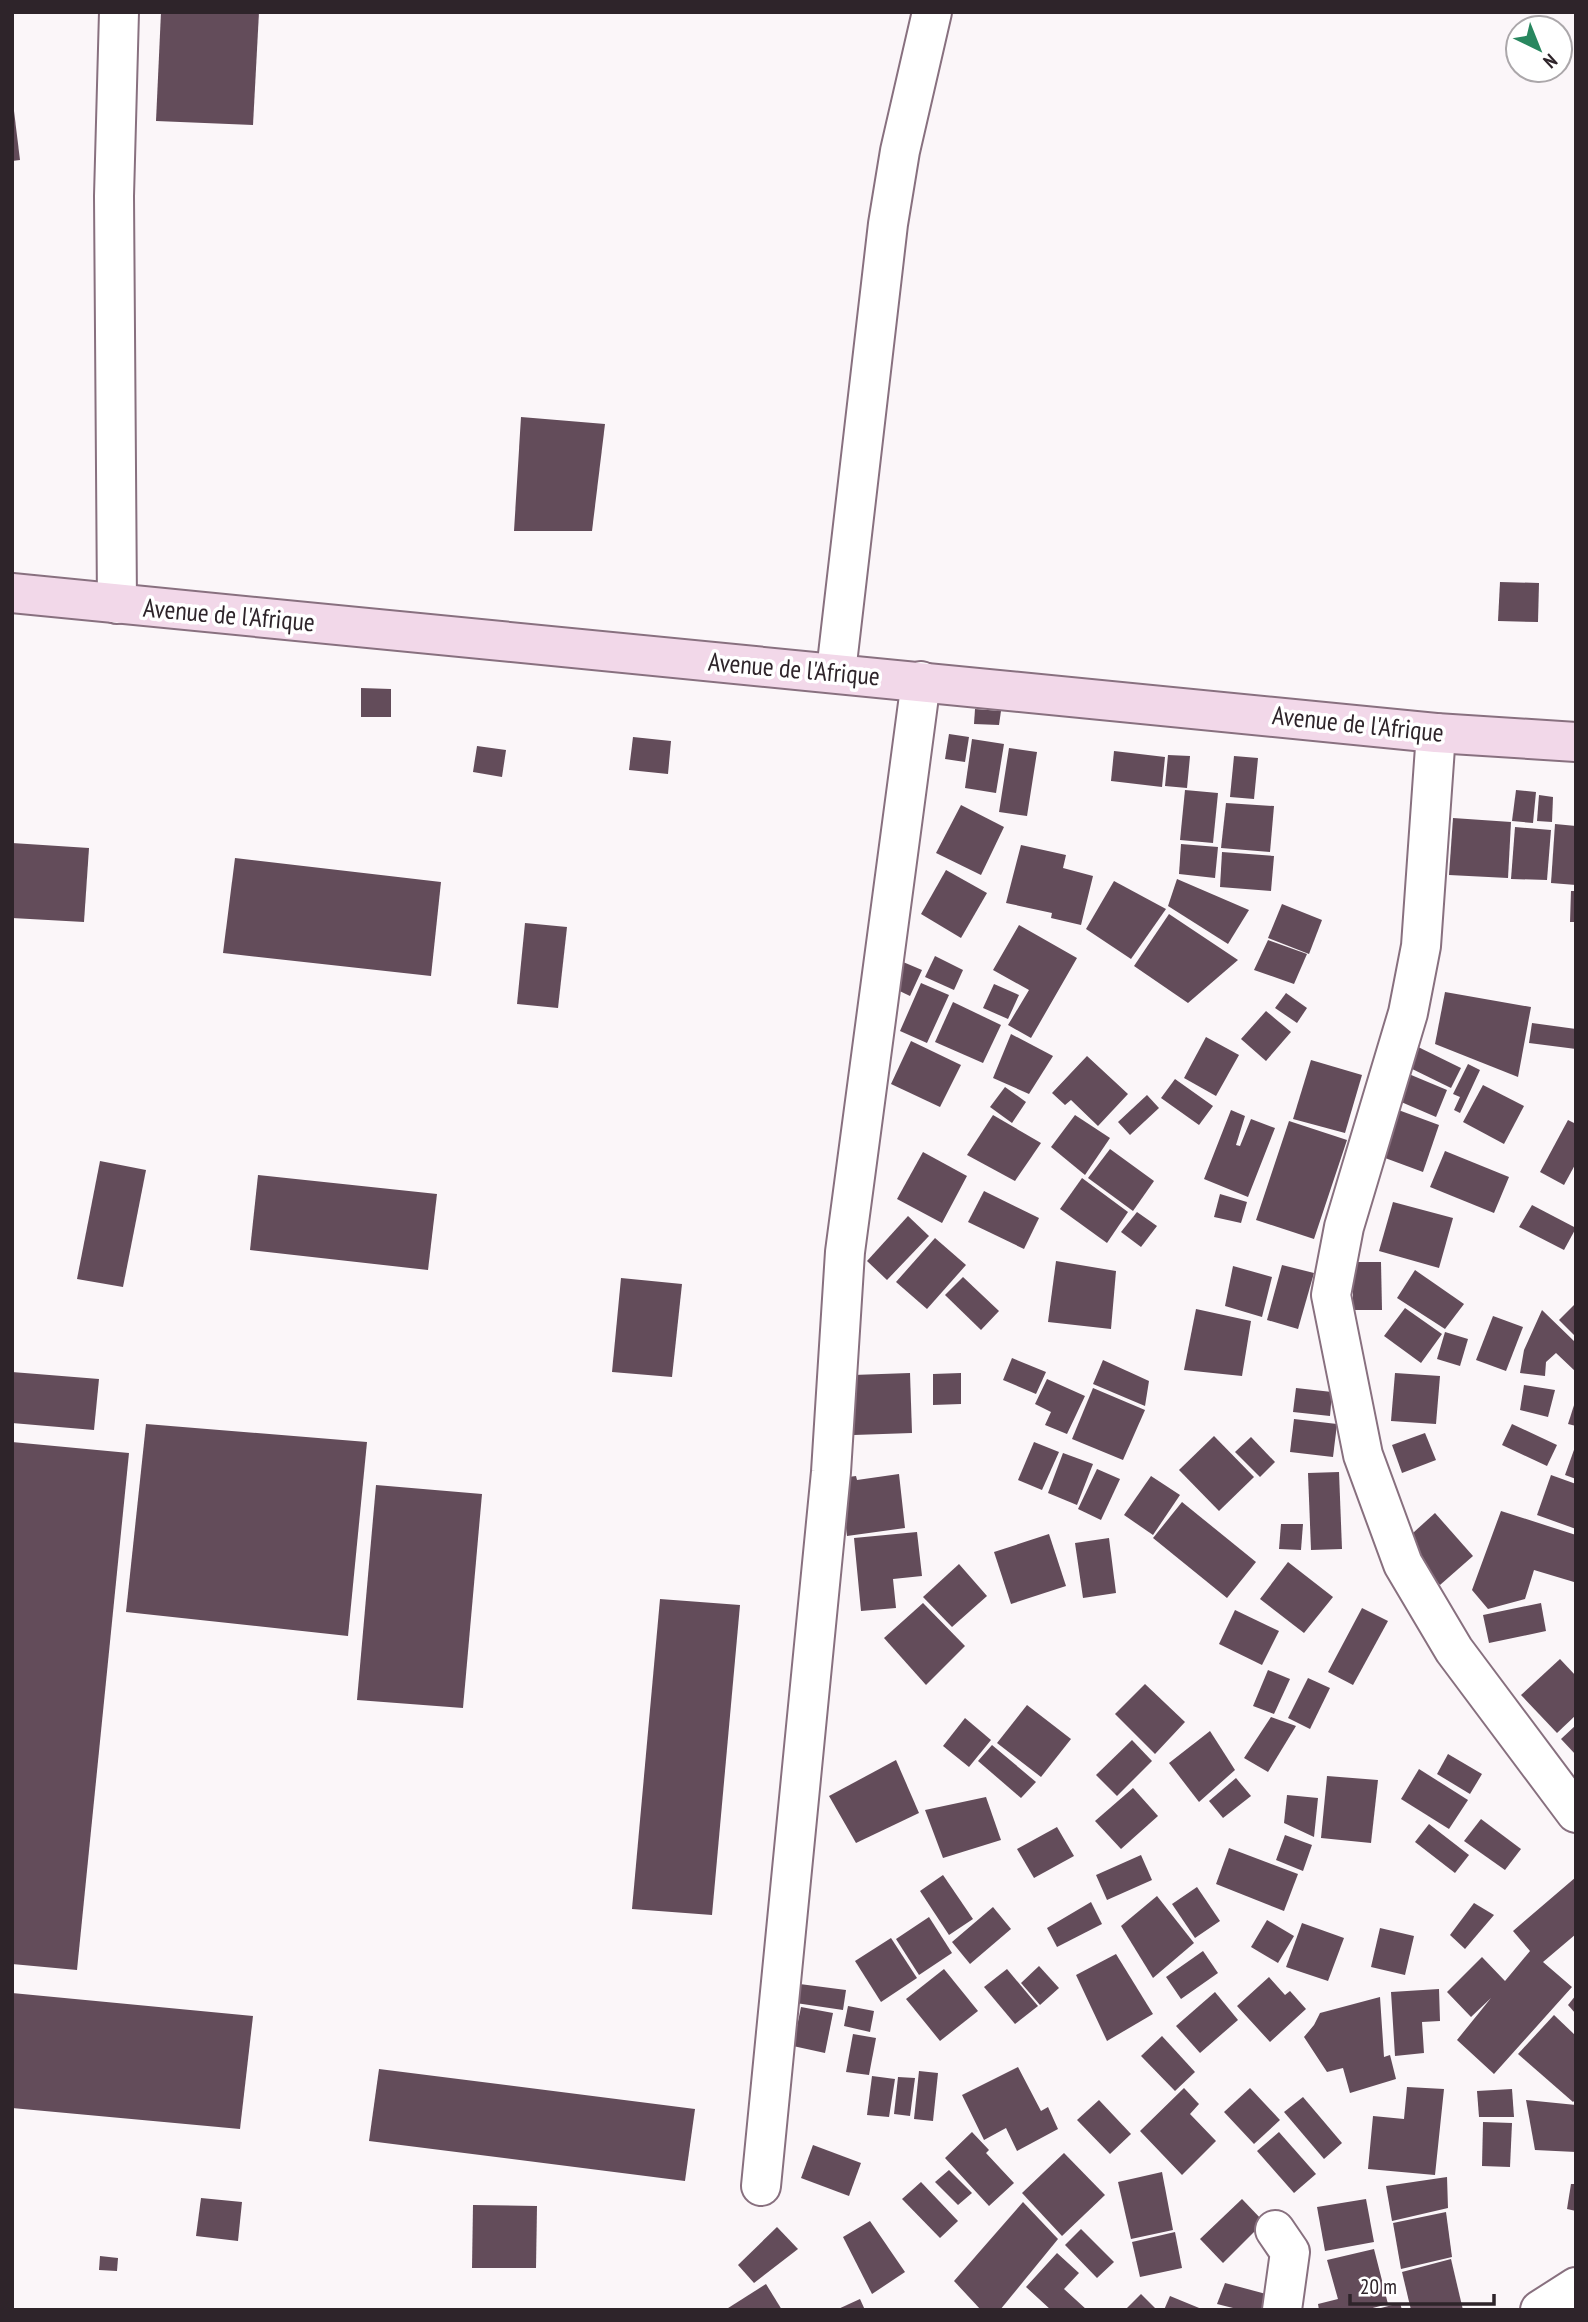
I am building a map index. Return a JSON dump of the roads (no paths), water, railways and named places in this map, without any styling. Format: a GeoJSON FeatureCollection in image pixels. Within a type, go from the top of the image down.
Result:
{"type":"FeatureCollection","features":[{"type":"Feature","properties":{"kind":"main road","name":"Avenue de l'Afrique"},"geometry":{"type":"LineString","coordinates":[[12,593],[1436,733],[1576,742]]}},
{"type":"Feature","properties":{"kind":"street"},"geometry":{"type":"LineString","coordinates":[[117,604],[114,196],[119,12]]}},
{"type":"Feature","properties":{"kind":"street"},"geometry":{"type":"LineString","coordinates":[[836,672],[888,224],[900,151],[932,12]]}},
{"type":"Feature","properties":{"kind":"street"},"geometry":{"type":"LineString","coordinates":[[761,2186],[831,1472],[845,1252],[921,681]]}},
{"type":"Feature","properties":{"kind":"street"},"geometry":{"type":"LineString","coordinates":[[1436,733],[1421,946],[1408,1013],[1343,1227],[1331,1294],[1363,1455],[1403,1564],[1454,1650],[1576,1813]]}},
{"type":"Feature","properties":{"kind":"street"},"geometry":{"type":"LineString","coordinates":[[1275,2230],[1290,2252],[1282,2310]]}},
{"type":"Feature","properties":{"kind":"street"},"geometry":{"type":"LineString","coordinates":[[1540,2310],[1576,2287]]}}]}
